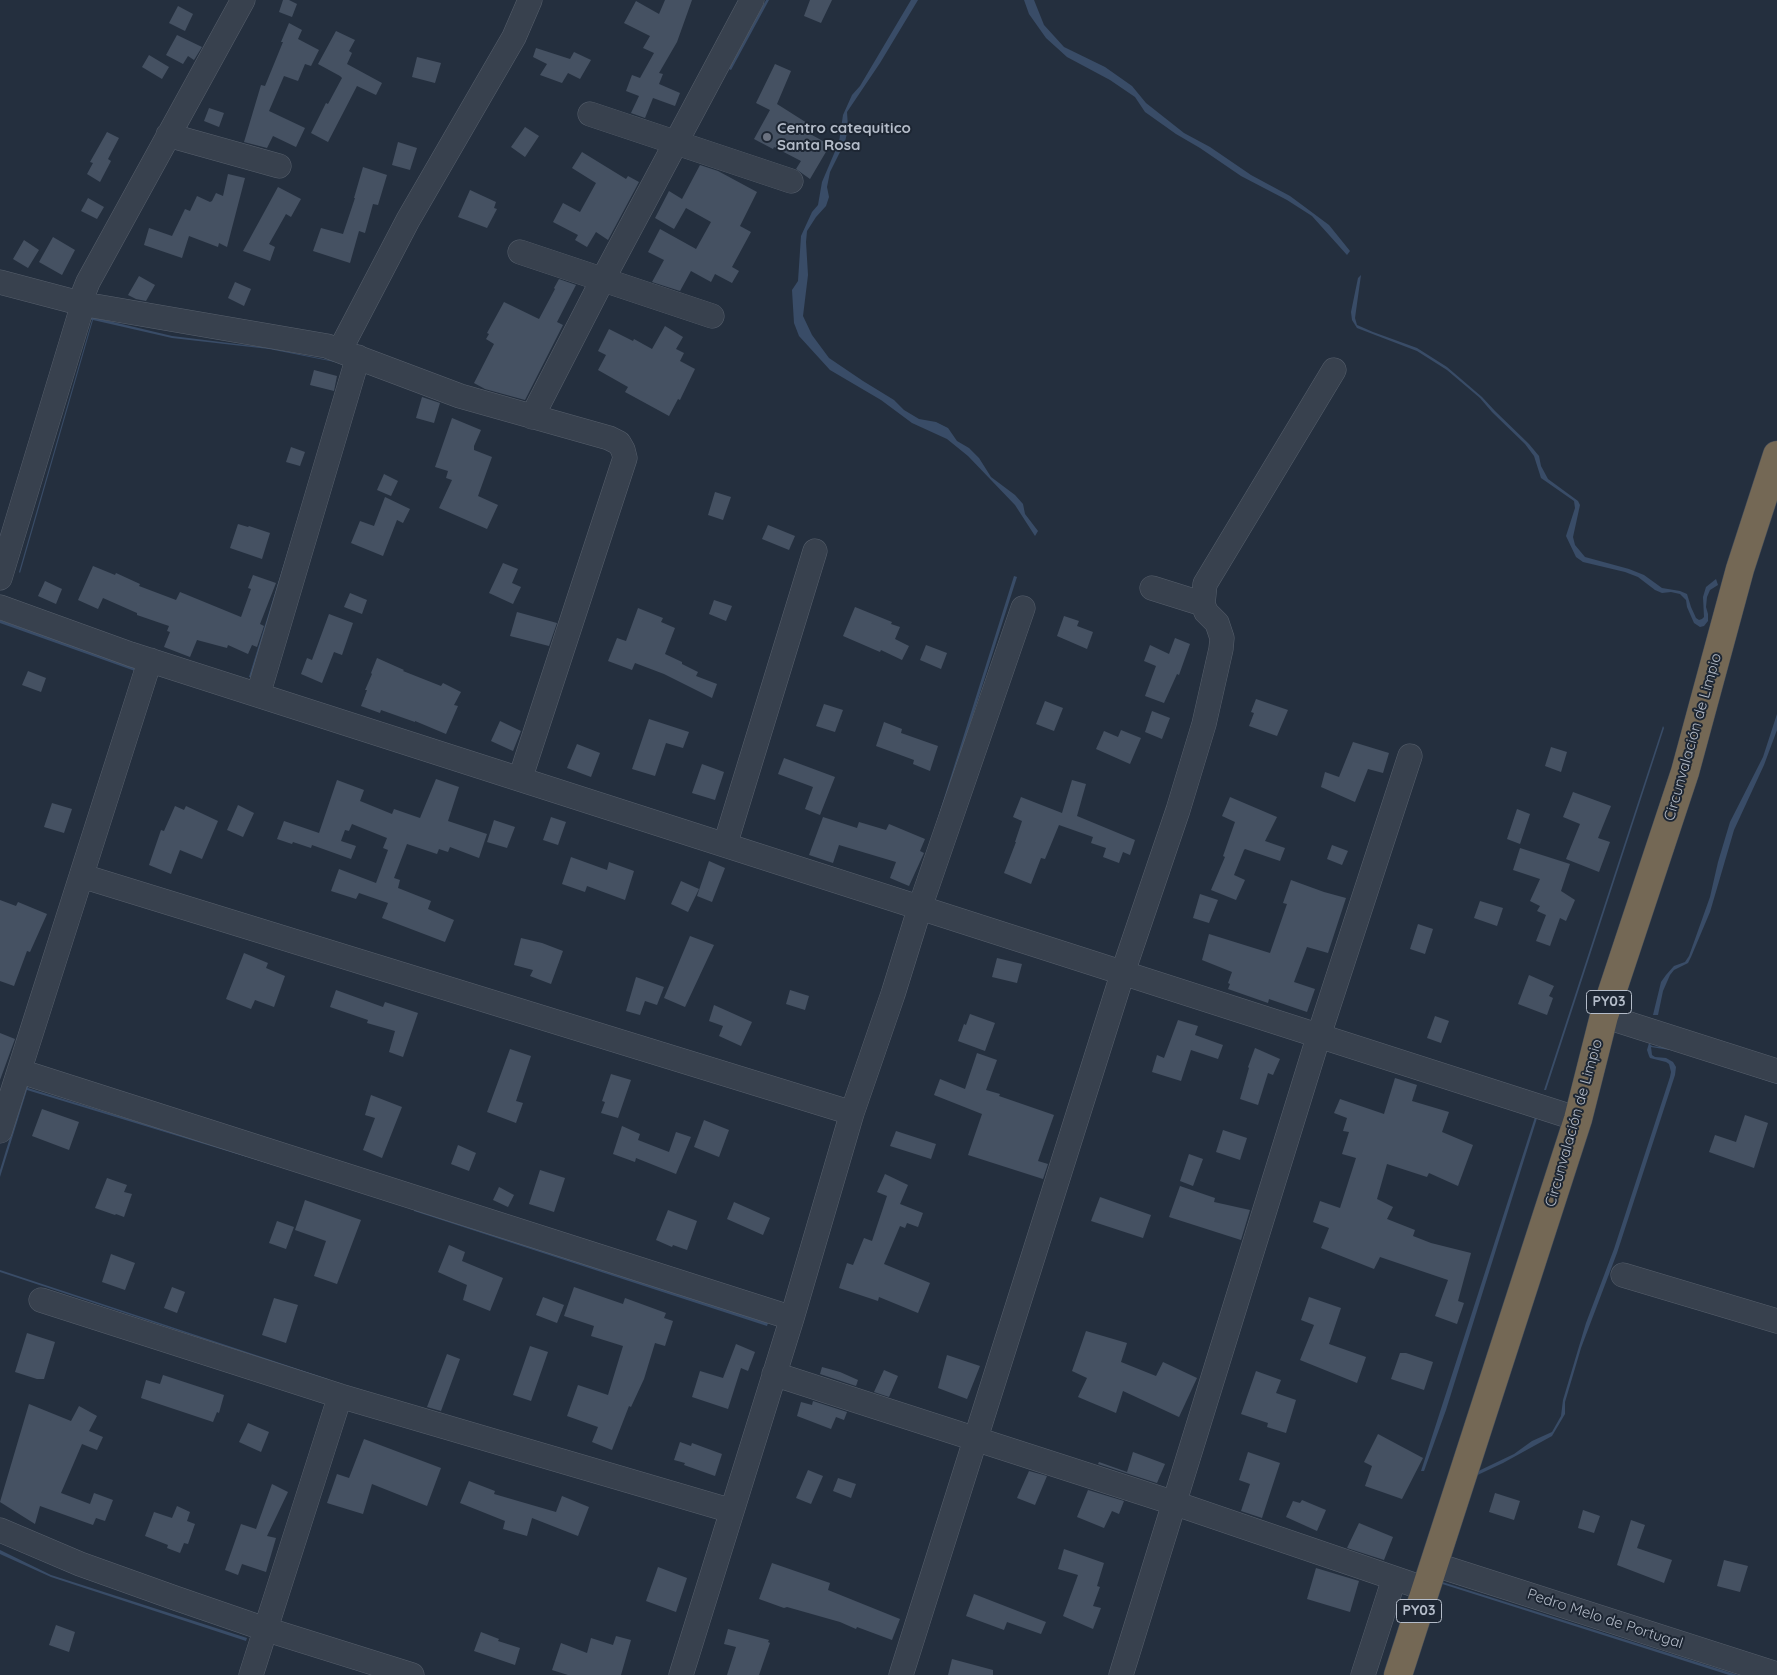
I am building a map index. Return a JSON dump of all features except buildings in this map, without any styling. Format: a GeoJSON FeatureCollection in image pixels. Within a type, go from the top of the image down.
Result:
{"type":"FeatureCollection","features":[{"type":"Feature","properties":{"kind":"highway","name":"Circunvalación de Limpio"},"geometry":{"type":"LineString","coordinates":[[1398,1675],[1578,1119],[1604,1016],[1685,772],[1740,568],[1777,455]]}},
{"type":"Feature","properties":{"kind":"street"},"geometry":{"type":"LineString","coordinates":[[0,578],[88,282],[244,0]]}},
{"type":"Feature","properties":{"kind":"street"},"geometry":{"type":"LineString","coordinates":[[258,695],[349,354],[408,220],[514,37],[530,0]]}},
{"type":"Feature","properties":{"kind":"street"},"geometry":{"type":"LineString","coordinates":[[532,417],[603,279],[752,0]]}},
{"type":"Feature","properties":{"kind":"street"},"geometry":{"type":"LineString","coordinates":[[590,114],[791,181]]}},
{"type":"Feature","properties":{"kind":"street"},"geometry":{"type":"LineString","coordinates":[[168,135],[279,166]]}},
{"type":"Feature","properties":{"kind":"street"},"geometry":{"type":"LineString","coordinates":[[520,252],[712,316]]}},
{"type":"Feature","properties":{"kind":"street"},"geometry":{"type":"LineString","coordinates":[[0,282],[83,304],[327,346],[460,396],[609,438],[619,443],[624,450],[625,458],[520,779]]}},
{"type":"Feature","properties":{"kind":"street"},"geometry":{"type":"LineString","coordinates":[[901,1675],[1123,972],[1178,810],[1204,724],[1222,648],[1222,638],[1217,623],[1206,612],[1203,604],[1203,592],[1210,575],[1334,370]]}},
{"type":"Feature","properties":{"kind":"street"},"geometry":{"type":"LineString","coordinates":[[725,845],[815,551]]}},
{"type":"Feature","properties":{"kind":"street"},"geometry":{"type":"LineString","coordinates":[[1152,588],[1203,604]]}},
{"type":"Feature","properties":{"kind":"street"},"geometry":{"type":"LineString","coordinates":[[0,607],[150,660],[1578,1119]]}},
{"type":"Feature","properties":{"kind":"street"},"geometry":{"type":"LineString","coordinates":[[681,1675],[792,1318],[852,1113],[893,994],[920,907],[1023,608]]}},
{"type":"Feature","properties":{"kind":"street"},"geometry":{"type":"LineString","coordinates":[[0,1131],[150,660]]}},
{"type":"Feature","properties":{"kind":"street"},"geometry":{"type":"LineString","coordinates":[[1121,1675],[1319,1035],[1410,756]]}},
{"type":"Feature","properties":{"kind":"street"},"geometry":{"type":"LineString","coordinates":[[82,876],[852,1113]]}},
{"type":"Feature","properties":{"kind":"street"},"geometry":{"type":"LineString","coordinates":[[1604,1016],[1777,1071]]}},
{"type":"Feature","properties":{"kind":"street"},"geometry":{"type":"LineString","coordinates":[[19,1071],[792,1318]]}},
{"type":"Feature","properties":{"kind":"street"},"geometry":{"type":"LineString","coordinates":[[1623,1275],[1777,1321]]}},
{"type":"Feature","properties":{"kind":"street"},"geometry":{"type":"LineString","coordinates":[[41,1300],[340,1396],[732,1511]]}},
{"type":"Feature","properties":{"kind":"street"},"geometry":{"type":"LineString","coordinates":[[774,1374],[1174,1503],[1426,1589]]}},
{"type":"Feature","properties":{"kind":"street"},"geometry":{"type":"LineString","coordinates":[[250,1675],[340,1396]]}},
{"type":"Feature","properties":{"kind":"street"},"geometry":{"type":"LineString","coordinates":[[0,1530],[80,1564],[265,1630],[412,1675]]}},
{"type":"Feature","properties":{"kind":"street","name":"Pedro Melo de Portugal"},"geometry":{"type":"LineString","coordinates":[[1436,1556],[1480,1563],[1777,1656]]}},
{"type":"Feature","properties":{"kind":"street","name":"Pedro Melo de Portugal"},"geometry":{"type":"LineString","coordinates":[[1436,1556],[1777,1674]]}},
{"type":"Feature","properties":{"kind":"street"},"geometry":{"type":"LineString","coordinates":[[1363,1675],[1394,1578]]}},
{"type":"Feature","properties":{"kind":"water"},"geometry":{"type":"Polygon","coordinates":[[[766,0],[769,0],[731,70],[729,69],[766,0]]]}},
{"type":"Feature","properties":{"kind":"water"},"geometry":{"type":"Polygon","coordinates":[[[911,0],[918,0],[880,63],[847,112],[848,128],[845,142],[830,172],[827,187],[829,197],[826,206],[807,231],[808,275],[803,316],[812,335],[829,358],[894,400],[904,410],[919,419],[936,422],[948,428],[957,441],[969,448],[979,458],[991,477],[1015,495],[1023,504],[1025,514],[1038,531],[1035,536],[1015,505],[968,456],[947,439],[912,423],[881,400],[830,370],[799,336],[794,323],[792,290],[798,281],[801,236],[812,212],[818,205],[822,182],[839,142],[843,115],[852,95],[860,86],[911,0]]]}},
{"type":"Feature","properties":{"kind":"water"},"geometry":{"type":"Polygon","coordinates":[[[1024,0],[1034,0],[1044,25],[1064,47],[1105,67],[1132,86],[1146,103],[1184,133],[1210,147],[1251,175],[1290,196],[1329,225],[1350,251],[1347,255],[1312,216],[1287,200],[1241,176],[1176,134],[1145,112],[1135,97],[1110,80],[1067,57],[1046,38],[1029,14],[1024,0]]]}},
{"type":"Feature","properties":{"kind":"water"},"geometry":{"type":"Polygon","coordinates":[[[1361,275],[1355,318],[1357,325],[1417,348],[1447,367],[1482,397],[1529,444],[1539,456],[1541,466],[1548,479],[1578,501],[1580,505],[1573,537],[1575,545],[1585,557],[1629,569],[1644,575],[1662,588],[1687,594],[1696,618],[1699,620],[1704,617],[1703,597],[1706,587],[1716,579],[1718,585],[1710,590],[1707,597],[1708,621],[1704,626],[1700,627],[1694,623],[1686,600],[1680,594],[1662,593],[1638,577],[1583,562],[1576,557],[1566,536],[1575,508],[1574,501],[1541,478],[1534,456],[1525,444],[1480,398],[1447,370],[1417,351],[1357,328],[1352,320],[1351,312],[1358,278],[1361,275]]]}},
{"type":"Feature","properties":{"kind":"water"},"geometry":{"type":"Polygon","coordinates":[[[88,316],[172,336],[270,348],[348,364],[251,677],[249,677],[345,366],[335,362],[269,349],[172,338],[93,320],[20,573],[92,320],[88,316]]]}},
{"type":"Feature","properties":{"kind":"water"},"geometry":{"type":"Polygon","coordinates":[[[1014,576],[1017,577],[936,831],[934,830],[1014,576]]]}},
{"type":"Feature","properties":{"kind":"water"},"geometry":{"type":"Polygon","coordinates":[[[0,620],[137,668],[135,671],[0,623],[0,620]]]}},
{"type":"Feature","properties":{"kind":"water"},"geometry":{"type":"Polygon","coordinates":[[[1777,714],[1777,730],[1764,765],[1734,830],[1710,912],[1688,963],[1674,970],[1670,975],[1663,991],[1658,1015],[1653,1015],[1661,982],[1674,966],[1685,962],[1689,956],[1710,897],[1730,822],[1763,757],[1777,714]]]}},
{"type":"Feature","properties":{"kind":"water"},"geometry":{"type":"Polygon","coordinates":[[[1663,726],[1664,728],[1546,1090],[1544,1090],[1663,726]]]}},
{"type":"Feature","properties":{"kind":"water"},"geometry":{"type":"Polygon","coordinates":[[[1649,1043],[1652,1046],[1676,1049],[1777,1082],[1777,1084],[1676,1051],[1651,1047],[1652,1055],[1666,1058],[1673,1062],[1676,1067],[1675,1075],[1617,1253],[1581,1348],[1565,1402],[1565,1414],[1552,1436],[1469,1479],[1468,1476],[1514,1454],[1532,1441],[1552,1432],[1561,1416],[1563,1400],[1586,1323],[1614,1249],[1670,1077],[1669,1064],[1650,1058],[1647,1050],[1649,1043]]]}},
{"type":"Feature","properties":{"kind":"water"},"geometry":{"type":"Polygon","coordinates":[[[26,1085],[28,1088],[388,1200],[27,1090],[0,1177],[0,1170],[26,1085]]]}},
{"type":"Feature","properties":{"kind":"water"},"geometry":{"type":"Polygon","coordinates":[[[1536,1114],[1538,1115],[1446,1410],[1424,1471],[1421,1471],[1536,1114]]]}},
{"type":"Feature","properties":{"kind":"water"},"geometry":{"type":"Polygon","coordinates":[[[414,1208],[768,1323],[767,1326],[414,1211],[414,1208]]]}},
{"type":"Feature","properties":{"kind":"water"},"geometry":{"type":"Polygon","coordinates":[[[0,1270],[328,1379],[328,1380],[0,1272],[0,1270]]]}},
{"type":"Feature","properties":{"kind":"water"},"geometry":{"type":"Polygon","coordinates":[[[0,1550],[51,1575],[247,1638],[246,1641],[51,1577],[0,1554],[0,1550]]]}},
{"type":"Feature","properties":{"kind":"water"},"geometry":{"type":"Polygon","coordinates":[[[1436,1580],[1738,1675],[1729,1675],[1436,1582],[1436,1580]]]}},
{"type":"Feature","properties":{"kind":"place","name":"Centro catequitico Santa Rosa"},"geometry":{"type":"Point","coordinates":[767,137]}}]}
